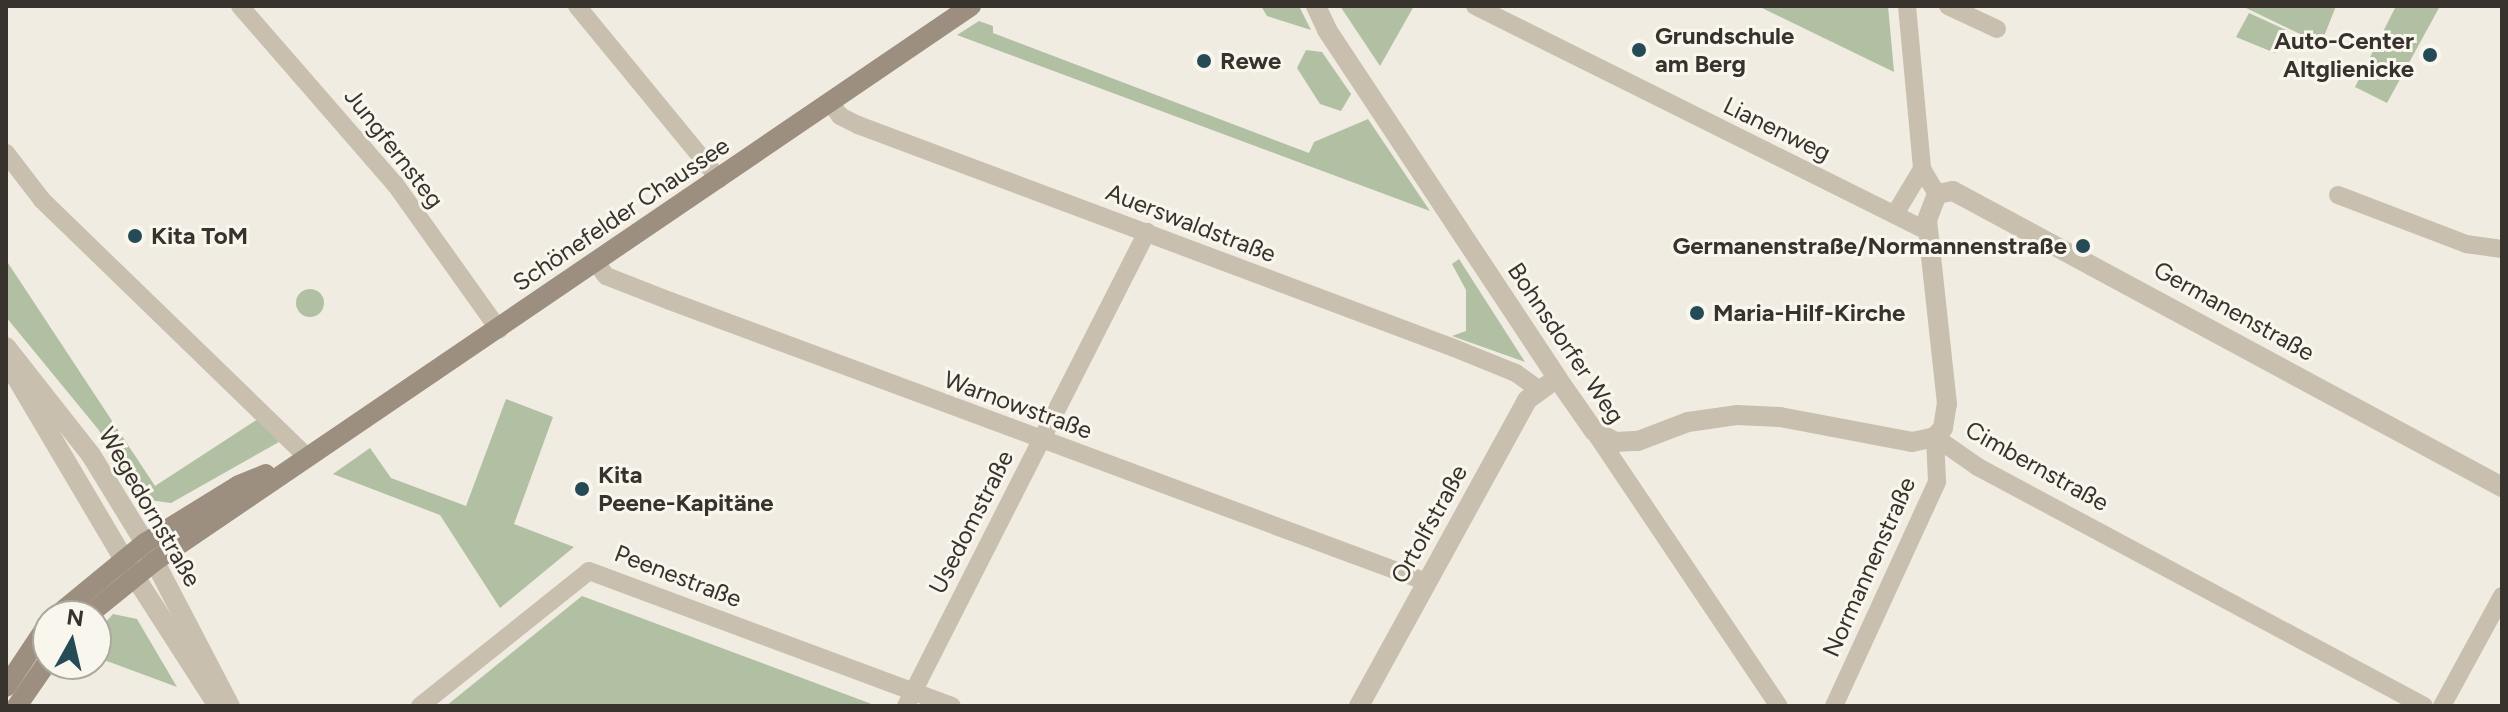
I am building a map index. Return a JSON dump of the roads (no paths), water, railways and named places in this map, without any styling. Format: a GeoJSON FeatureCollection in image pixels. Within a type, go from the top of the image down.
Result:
{"type":"FeatureCollection","features":[{"type":"Feature","properties":{"kind":"main road","name":"Schönefelder Chaussee"},"geometry":{"type":"LineString","coordinates":[[106,600],[134,576],[150,552],[239,485],[302,459],[597,264],[971,6]]}},
{"type":"Feature","properties":{"kind":"main road","name":"Schönefelder Chaussee"},"geometry":{"type":"LineString","coordinates":[[74,600],[123,558],[150,552]]}},
{"type":"Feature","properties":{"kind":"main road"},"geometry":{"type":"LineString","coordinates":[[6,687],[32,648]]}},
{"type":"Feature","properties":{"kind":"main road"},"geometry":{"type":"LineString","coordinates":[[17,706],[35,680]]}},
{"type":"Feature","properties":{"kind":"street","name":"Jungfernsteg"},"geometry":{"type":"LineString","coordinates":[[240,6],[395,184],[499,330]]}},
{"type":"Feature","properties":{"kind":"street"},"geometry":{"type":"LineString","coordinates":[[577,6],[719,179]]}},
{"type":"Feature","properties":{"kind":"street","name":"Bohnsdorfer Weg"},"geometry":{"type":"LineString","coordinates":[[1316,6],[1327,30],[1777,705]]}},
{"type":"Feature","properties":{"kind":"street","name":"Lianenweg"},"geometry":{"type":"LineString","coordinates":[[1475,6],[1929,232]]}},
{"type":"Feature","properties":{"kind":"street"},"geometry":{"type":"LineString","coordinates":[[1907,6],[1922,169],[1937,194]]}},
{"type":"Feature","properties":{"kind":"street"},"geometry":{"type":"LineString","coordinates":[[1948,6],[1997,29]]}},
{"type":"Feature","properties":{"kind":"street","name":"Auerswaldstraße"},"geometry":{"type":"LineString","coordinates":[[830,102],[840,116],[858,125],[1516,373],[1538,389]]}},
{"type":"Feature","properties":{"kind":"street"},"geometry":{"type":"LineString","coordinates":[[6,153],[42,200],[302,459]]}},
{"type":"Feature","properties":{"kind":"street"},"geometry":{"type":"LineString","coordinates":[[1895,214],[1922,169]]}},
{"type":"Feature","properties":{"kind":"street","name":"Normannenstraße"},"geometry":{"type":"LineString","coordinates":[[1834,706],[1937,482],[1935,437],[1946,419],[1947,404],[1929,232],[1929,207],[1937,194]]}},
{"type":"Feature","properties":{"kind":"street","name":"Germanenstraße"},"geometry":{"type":"LineString","coordinates":[[1937,194],[1962,194],[2502,487]]}},
{"type":"Feature","properties":{"kind":"street"},"geometry":{"type":"LineString","coordinates":[[2338,195],[2466,244],[2502,249]]}},
{"type":"Feature","properties":{"kind":"street","name":"Usedomstraße"},"geometry":{"type":"LineString","coordinates":[[910,699],[1039,439],[1147,232]]}},
{"type":"Feature","properties":{"kind":"street","name":"Warnowstraße"},"geometry":{"type":"LineString","coordinates":[[597,264],[606,276],[1427,582]]}},
{"type":"Feature","properties":{"kind":"street","name":"Wegedornstraße"},"geometry":{"type":"LineString","coordinates":[[6,347],[83,441],[150,552],[230,706]]}},
{"type":"Feature","properties":{"kind":"street","name":"Wegedornstraße"},"geometry":{"type":"LineString","coordinates":[[6,360],[134,576],[218,706]]}},
{"type":"Feature","properties":{"kind":"street"},"geometry":{"type":"LineString","coordinates":[[1538,389],[1557,378]]}},
{"type":"Feature","properties":{"kind":"street","name":"Ortolfstraße"},"geometry":{"type":"LineString","coordinates":[[1359,706],[1538,389]]}},
{"type":"Feature","properties":{"kind":"street","name":"Cimbernstraße"},"geometry":{"type":"LineString","coordinates":[[1594,431],[1625,444],[1688,422],[1737,415],[1780,417],[1912,442],[1935,437],[1978,467],[2424,706]]}},
{"type":"Feature","properties":{"kind":"street","name":"Peenestraße"},"geometry":{"type":"LineString","coordinates":[[420,706],[589,571],[910,699],[952,706]]}},
{"type":"Feature","properties":{"kind":"street"},"geometry":{"type":"LineString","coordinates":[[2442,706],[2502,596]]}},
{"type":"Feature","properties":{"kind":"place","name":"Grundschule am Berg"},"geometry":{"type":"Point","coordinates":[1639,50]}},
{"type":"Feature","properties":{"kind":"place","name":"Auto-Center Altglienicke"},"geometry":{"type":"Point","coordinates":[2430,55]}},
{"type":"Feature","properties":{"kind":"place","name":"Rewe"},"geometry":{"type":"Point","coordinates":[1204,61]}},
{"type":"Feature","properties":{"kind":"place","name":"Kita ToM"},"geometry":{"type":"Point","coordinates":[135,236]}},
{"type":"Feature","properties":{"kind":"place","name":"Germanenstraße/Normannenstraße"},"geometry":{"type":"Point","coordinates":[2083,246]}},
{"type":"Feature","properties":{"kind":"place","name":"Maria-Hilf-Kirche"},"geometry":{"type":"Point","coordinates":[1697,313]}},
{"type":"Feature","properties":{"kind":"place","name":"Kita Peene-Kapitäne"},"geometry":{"type":"Point","coordinates":[582,489]}}]}
